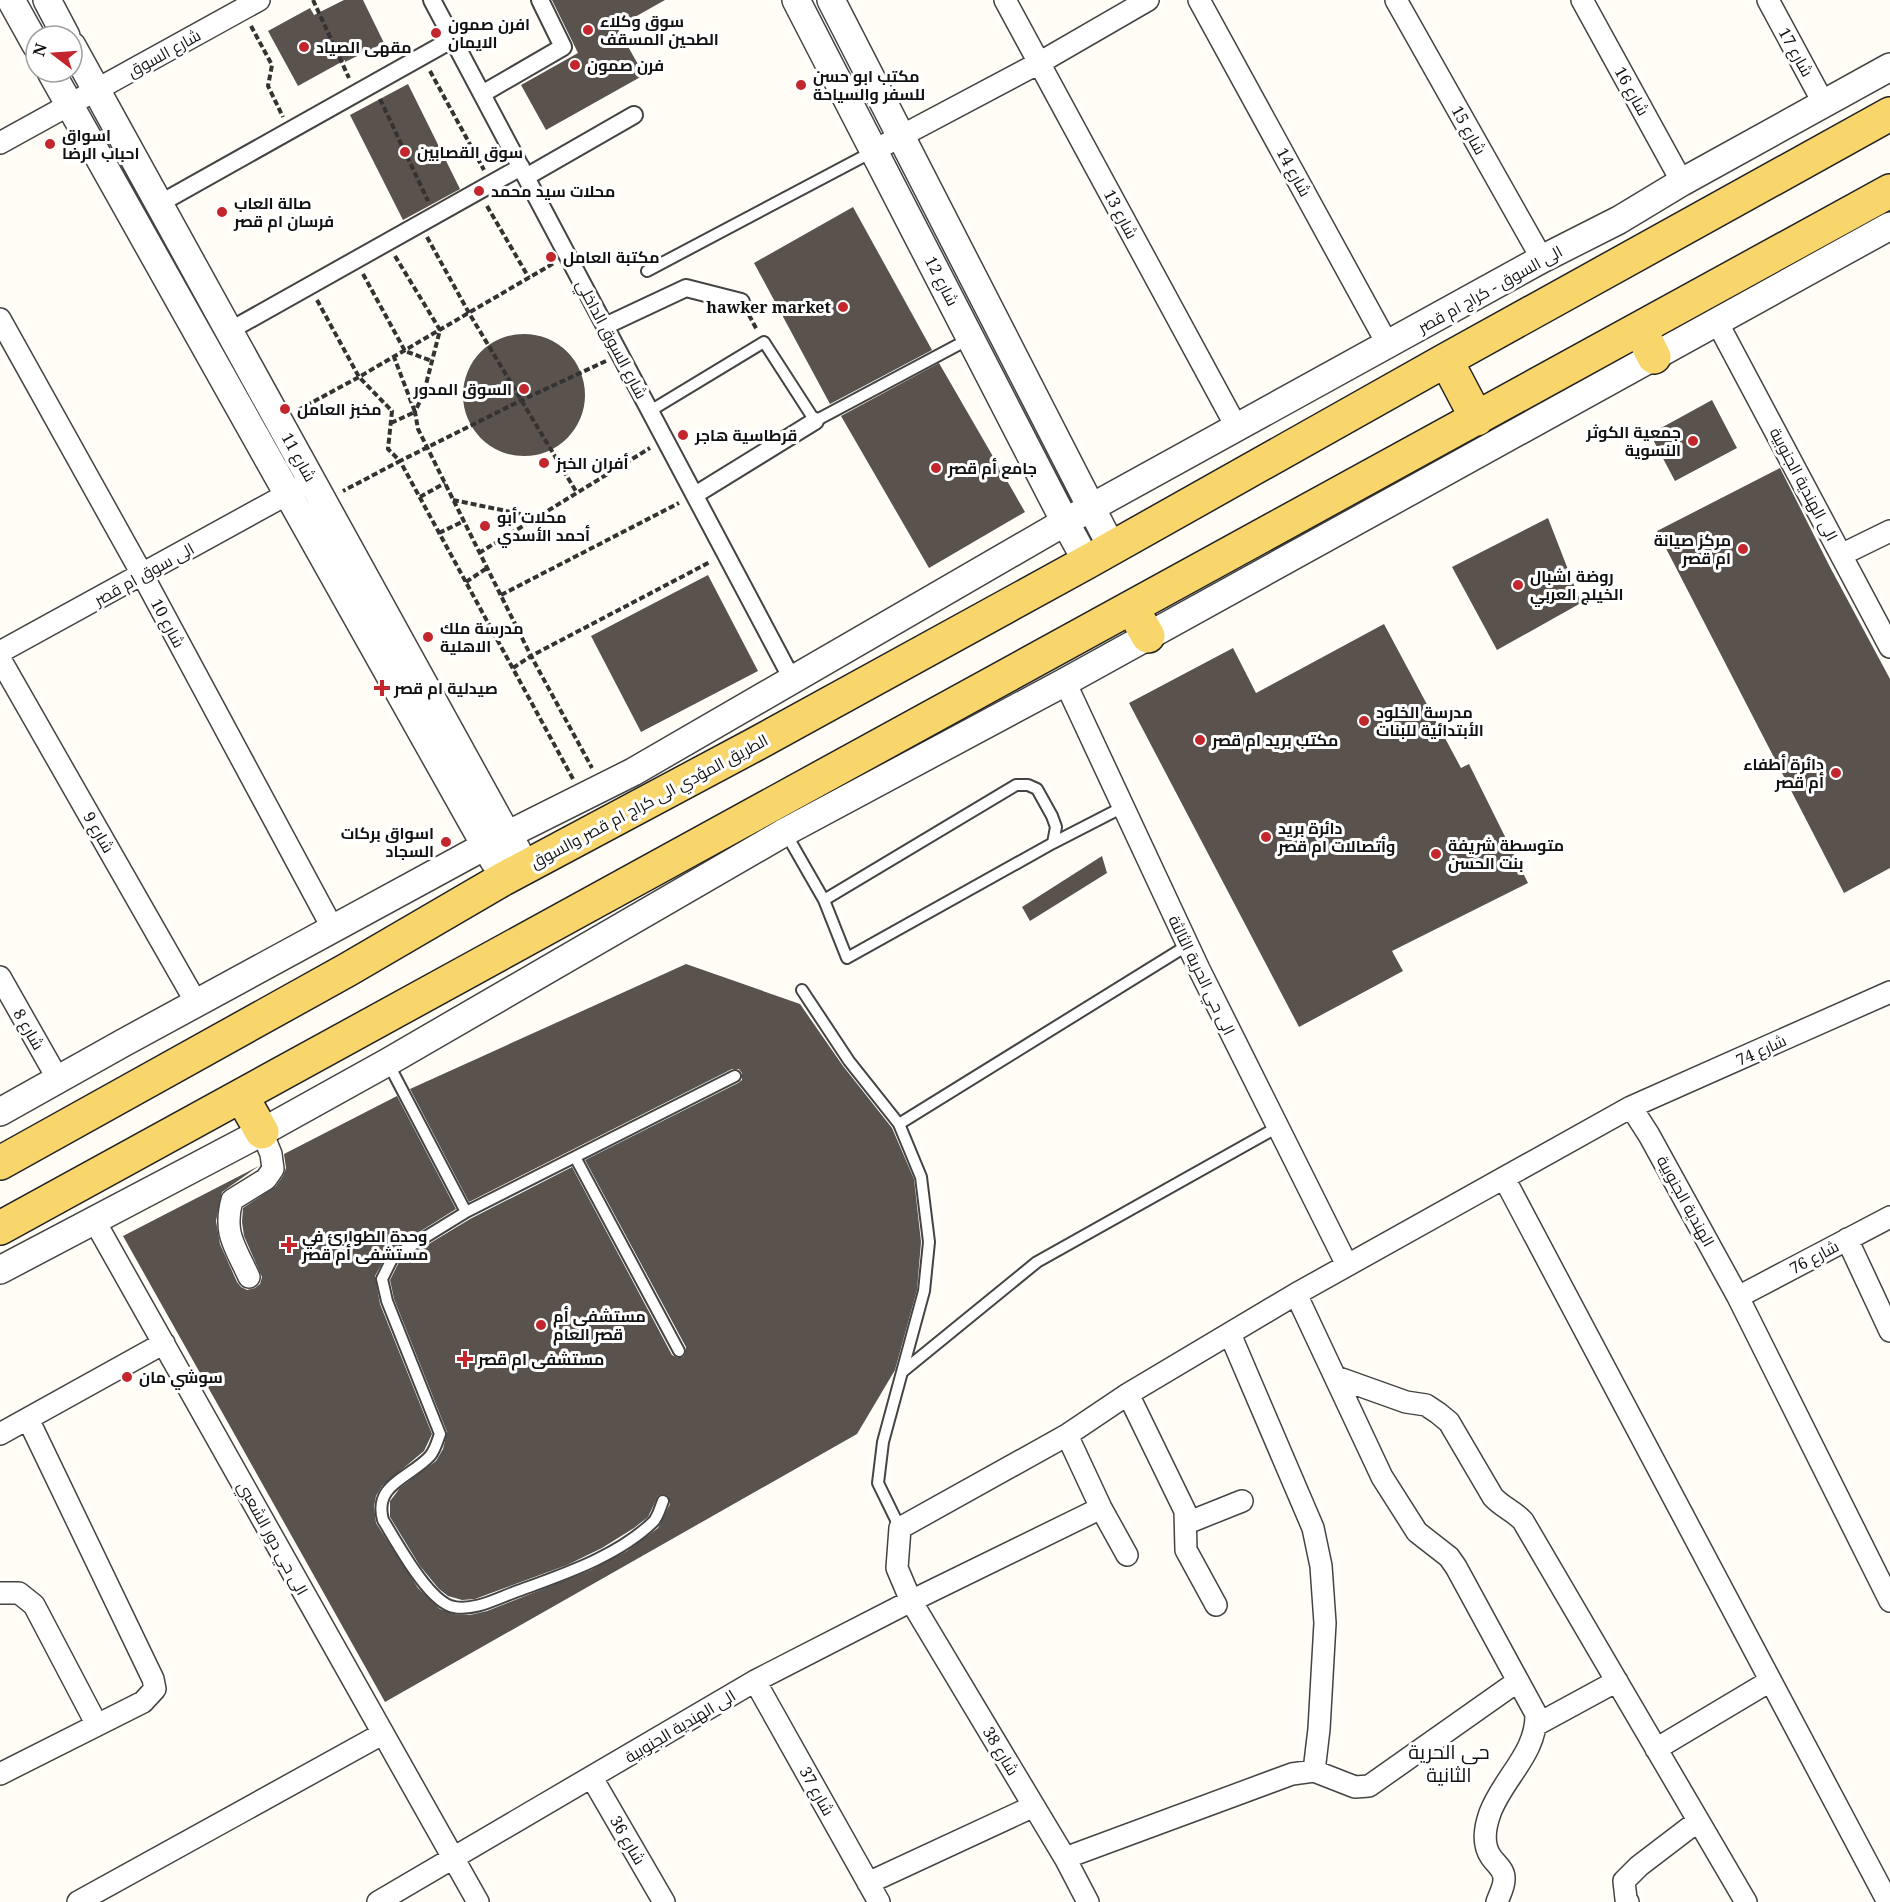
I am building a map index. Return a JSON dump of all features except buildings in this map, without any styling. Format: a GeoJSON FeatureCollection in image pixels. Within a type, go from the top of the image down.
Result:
{"type":"FeatureCollection","features":[{"type":"Feature","properties":{"kind":"main road","name":"الطريق المؤدي الى كراج ام قصر والسوق"},"geometry":{"type":"LineString","coordinates":[[0,1163],[148,1082],[516,872],[1100,555],[1890,114]]}},
{"type":"Feature","properties":{"kind":"main road"},"geometry":{"type":"LineString","coordinates":[[0,1228],[242,1097],[1140,622],[1477,419],[1647,343],[1890,191]]}},
{"type":"Feature","properties":{"kind":"main road"},"geometry":{"type":"LineString","coordinates":[[1446,360],[1477,419]]}},
{"type":"Feature","properties":{"kind":"main road"},"geometry":{"type":"LineString","coordinates":[[242,1097],[262,1132]]}},
{"type":"Feature","properties":{"kind":"street"},"geometry":{"type":"LineString","coordinates":[[10,0],[24,24]]}},
{"type":"Feature","properties":{"kind":"street"},"geometry":{"type":"LineString","coordinates":[[47,0],[60,24]]}},
{"type":"Feature","properties":{"kind":"street"},"geometry":{"type":"LineString","coordinates":[[482,94],[563,47],[540,0]]}},
{"type":"Feature","properties":{"kind":"street","name":"شارع 12"},"geometry":{"type":"LineString","coordinates":[[796,0],[1065,522],[1100,555]]}},
{"type":"Feature","properties":{"kind":"street","name":"شارع 12"},"geometry":{"type":"LineString","coordinates":[[831,0],[1090,509],[1100,555]]}},
{"type":"Feature","properties":{"kind":"street","name":"شارع 13"},"geometry":{"type":"LineString","coordinates":[[1005,0],[1237,428]]}},
{"type":"Feature","properties":{"kind":"street"},"geometry":{"type":"LineString","coordinates":[[875,150],[1039,63],[1148,0]]}},
{"type":"Feature","properties":{"kind":"street","name":"شارع 14"},"geometry":{"type":"LineString","coordinates":[[1199,0],[1388,345]]}},
{"type":"Feature","properties":{"kind":"street","name":"شارع 15"},"geometry":{"type":"LineString","coordinates":[[1396,0],[1542,259]]}},
{"type":"Feature","properties":{"kind":"street","name":"شارع 16"},"geometry":{"type":"LineString","coordinates":[[1582,0],[1682,182]]}},
{"type":"Feature","properties":{"kind":"street","name":"شارع 17"},"geometry":{"type":"LineString","coordinates":[[1768,0],[1824,104]]}},
{"type":"Feature","properties":{"kind":"street","name":"شارع السوق الداخلي"},"geometry":{"type":"LineString","coordinates":[[434,1],[792,679]]}},
{"type":"Feature","properties":{"kind":"street","name":"شارع السوق"},"geometry":{"type":"LineString","coordinates":[[70,105],[250,5]]}},
{"type":"Feature","properties":{"kind":"street"},"geometry":{"type":"LineString","coordinates":[[159,204],[453,39]]}},
{"type":"Feature","properties":{"kind":"street","name":"الى السوق - كراج ام قصر"},"geometry":{"type":"LineString","coordinates":[[0,1112],[496,840],[633,772],[1065,522],[1542,259],[1619,220],[1682,182],[1890,67]]}},
{"type":"Feature","properties":{"kind":"street","name":"شارع 11"},"geometry":{"type":"LineString","coordinates":[[84,68],[318,491],[496,840]]}},
{"type":"Feature","properties":{"kind":"street","name":"شارع 11"},"geometry":{"type":"LineString","coordinates":[[58,84],[288,495],[516,872]]}},
{"type":"Feature","properties":{"kind":"street"},"geometry":{"type":"LineString","coordinates":[[0,143],[70,105]]}},
{"type":"Feature","properties":{"kind":"street"},"geometry":{"type":"LineString","coordinates":[[229,331],[485,187],[524,172],[634,115]]}},
{"type":"Feature","properties":{"kind":"street"},"geometry":{"type":"LineString","coordinates":[[0,1270],[262,1132],[388,1062],[785,832],[1065,682],[1140,622],[1647,343],[1717,322],[1890,226]]}},
{"type":"Feature","properties":{"kind":"street"},"geometry":{"type":"LineString","coordinates":[[605,326],[686,288],[741,302]]}},
{"type":"Feature","properties":{"kind":"street","name":"شارع 10"},"geometry":{"type":"LineString","coordinates":[[0,320],[142,574],[333,930]]}},
{"type":"Feature","properties":{"kind":"street","name":"الى الهندية الجنوبية"},"geometry":{"type":"LineString","coordinates":[[1717,322],[1890,647]]}},
{"type":"Feature","properties":{"kind":"street"},"geometry":{"type":"LineString","coordinates":[[695,495],[814,421]]}},
{"type":"Feature","properties":{"kind":"street","name":"الى سوق ام قصر"},"geometry":{"type":"LineString","coordinates":[[0,652],[288,495],[318,491]]}},
{"type":"Feature","properties":{"kind":"street"},"geometry":{"type":"LineString","coordinates":[[1841,555],[1890,531]]}},
{"type":"Feature","properties":{"kind":"street","name":"شارع 9"},"geometry":{"type":"LineString","coordinates":[[0,659],[197,1004]]}},
{"type":"Feature","properties":{"kind":"street","name":"الى حي الحرية الثالثة"},"geometry":{"type":"LineString","coordinates":[[1065,682],[1276,1128],[1347,1265]]}},
{"type":"Feature","properties":{"kind":"street","name":"شارع 8"},"geometry":{"type":"LineString","coordinates":[[0,977],[59,1081]]}},
{"type":"Feature","properties":{"kind":"street","name":"شارع 74"},"geometry":{"type":"LineString","coordinates":[[900,1528],[1067,1435],[1128,1394],[1296,1294],[1631,1107],[1890,993]]}},
{"type":"Feature","properties":{"kind":"street","name":"الهندية الجنوبية"},"geometry":{"type":"LineString","coordinates":[[1631,1107],[1649,1135],[1738,1297],[1890,1601]]}},
{"type":"Feature","properties":{"kind":"street"},"geometry":{"type":"LineString","coordinates":[[249,1277],[228,1231],[228,1216],[232,1200],[266,1179],[273,1169],[271,1154],[262,1132]]}},
{"type":"Feature","properties":{"kind":"street"},"geometry":{"type":"LineString","coordinates":[[1504,1178],[1888,1902]]}},
{"type":"Feature","properties":{"kind":"street","name":"شارع 76"},"geometry":{"type":"LineString","coordinates":[[1738,1297],[1890,1217]]}},
{"type":"Feature","properties":{"kind":"street","name":"الى حي دور الشعبي"},"geometry":{"type":"LineString","coordinates":[[94,1220],[478,1902]]}},
{"type":"Feature","properties":{"kind":"street"},"geometry":{"type":"LineString","coordinates":[[1847,1239],[1890,1331]]}},
{"type":"Feature","properties":{"kind":"street"},"geometry":{"type":"LineString","coordinates":[[1296,1294],[1382,1476],[1417,1532],[1449,1557],[1456,1567],[1536,1714],[1532,1742],[1490,1813],[1484,1842],[1490,1855],[1502,1869],[1504,1881],[1497,1902]]}},
{"type":"Feature","properties":{"kind":"street"},"geometry":{"type":"LineString","coordinates":[[1230,1334],[1313,1528],[1321,1566],[1325,1623],[1319,1729],[1314,1771]]}},
{"type":"Feature","properties":{"kind":"street"},"geometry":{"type":"LineString","coordinates":[[0,1434],[164,1343]]}},
{"type":"Feature","properties":{"kind":"street"},"geometry":{"type":"LineString","coordinates":[[1336,1377],[1406,1402],[1426,1405],[1449,1422],[1492,1497],[1501,1506],[1517,1514],[1523,1521],[1746,1902]]}},
{"type":"Feature","properties":{"kind":"street"},"geometry":{"type":"LineString","coordinates":[[1128,1394],[1185,1511],[1186,1550],[1216,1605]]}},
{"type":"Feature","properties":{"kind":"street"},"geometry":{"type":"LineString","coordinates":[[0,1774],[143,1702],[155,1689],[153,1679],[28,1419]]}},
{"type":"Feature","properties":{"kind":"street"},"geometry":{"type":"LineString","coordinates":[[1067,1435],[1101,1508],[1127,1555]]}},
{"type":"Feature","properties":{"kind":"street"},"geometry":{"type":"LineString","coordinates":[[1187,1523],[1242,1501]]}},
{"type":"Feature","properties":{"kind":"street","name":"الى الهندية الجنوبية"},"geometry":{"type":"LineString","coordinates":[[378,1902],[755,1681],[1101,1508]]}},
{"type":"Feature","properties":{"kind":"street","name":"شارع 38"},"geometry":{"type":"LineString","coordinates":[[900,1528],[897,1568],[911,1601],[1065,1858],[1088,1902]]}},
{"type":"Feature","properties":{"kind":"street"},"geometry":{"type":"LineString","coordinates":[[0,1593],[19,1593],[34,1605],[97,1725]]}},
{"type":"Feature","properties":{"kind":"street","name":"شارع 37"},"geometry":{"type":"LineString","coordinates":[[755,1681],[879,1902]]}},
{"type":"Feature","properties":{"kind":"street"},"geometry":{"type":"LineString","coordinates":[[1065,1858],[1292,1774],[1314,1771],[1355,1786],[1369,1786],[1518,1681]]}},
{"type":"Feature","properties":{"kind":"street"},"geometry":{"type":"LineString","coordinates":[[1536,1725],[1617,1681]]}},
{"type":"Feature","properties":{"kind":"street"},"geometry":{"type":"LineString","coordinates":[[1656,1749],[1770,1681]]}},
{"type":"Feature","properties":{"kind":"street"},"geometry":{"type":"LineString","coordinates":[[78,1902],[382,1734]]}},
{"type":"Feature","properties":{"kind":"street","name":"شارع 36"},"geometry":{"type":"LineString","coordinates":[[592,1778],[663,1902]]}},
{"type":"Feature","properties":{"kind":"street"},"geometry":{"type":"LineString","coordinates":[[868,1883],[1034,1806]]}},
{"type":"Feature","properties":{"kind":"street"},"geometry":{"type":"LineString","coordinates":[[1628,1902],[1624,1881],[1639,1866],[1698,1821]]}},
{"type":"Feature","properties":{"kind":"lane"},"geometry":{"type":"LineString","coordinates":[[647,271],[875,150]]}},
{"type":"Feature","properties":{"kind":"lane"},"geometry":{"type":"LineString","coordinates":[[650,411],[765,342],[814,421],[971,338]]}},
{"type":"Feature","properties":{"kind":"lane"},"geometry":{"type":"LineString","coordinates":[[824,900],[1016,785],[1028,785],[1037,789],[1056,827],[1053,843]]}},
{"type":"Feature","properties":{"kind":"lane"},"geometry":{"type":"LineString","coordinates":[[785,832],[824,900],[847,958],[1053,843],[1123,807]]}},
{"type":"Feature","properties":{"kind":"lane"},"geometry":{"type":"LineString","coordinates":[[899,1124],[1188,945]]}},
{"type":"Feature","properties":{"kind":"lane"},"geometry":{"type":"LineString","coordinates":[[802,990],[849,1061],[899,1124],[921,1177],[929,1242],[924,1291],[883,1442],[879,1483],[900,1528]]}},
{"type":"Feature","properties":{"kind":"lane"},"geometry":{"type":"LineString","coordinates":[[388,1062],[466,1212]]}},
{"type":"Feature","properties":{"kind":"lane"},"geometry":{"type":"LineString","coordinates":[[663,1502],[655,1520],[627,1542],[579,1569],[475,1607],[453,1607],[440,1601],[428,1590],[382,1520],[380,1502],[390,1487],[430,1456],[440,1434],[387,1302],[382,1279],[393,1257],[466,1212],[735,1076]]}},
{"type":"Feature","properties":{"kind":"lane"},"geometry":{"type":"LineString","coordinates":[[902,1372],[1037,1262],[1276,1128]]}},
{"type":"Feature","properties":{"kind":"lane"},"geometry":{"type":"LineString","coordinates":[[575,1157],[680,1351]]}},
{"type":"Feature","properties":{"kind":"path"},"geometry":{"type":"LineString","coordinates":[[312,0],[356,93]]}},
{"type":"Feature","properties":{"kind":"path"},"geometry":{"type":"LineString","coordinates":[[250,5],[272,65],[268,86],[289,131]]}},
{"type":"Feature","properties":{"kind":"path"},"geometry":{"type":"LineString","coordinates":[[422,56],[529,278]]}},
{"type":"Feature","properties":{"kind":"path"},"geometry":{"type":"LineString","coordinates":[[373,84],[427,220],[469,313],[578,493]]}},
{"type":"Feature","properties":{"kind":"path"},"geometry":{"type":"LineString","coordinates":[[387,243],[440,330],[424,392],[416,412],[390,423]]}},
{"type":"Feature","properties":{"kind":"path"},"geometry":{"type":"LineString","coordinates":[[279,421],[405,351],[568,255]]}},
{"type":"Feature","properties":{"kind":"path"},"geometry":{"type":"LineString","coordinates":[[356,260],[405,351],[432,361]]}},
{"type":"Feature","properties":{"kind":"path"},"geometry":{"type":"LineString","coordinates":[[310,286],[359,377],[392,411],[388,449],[400,461],[576,784]]}},
{"type":"Feature","properties":{"kind":"path"},"geometry":{"type":"LineString","coordinates":[[741,302],[765,342]]}},
{"type":"Feature","properties":{"kind":"path"},"geometry":{"type":"LineString","coordinates":[[318,491],[400,461],[522,400],[620,355]]}},
{"type":"Feature","properties":{"kind":"path"},"geometry":{"type":"LineString","coordinates":[[394,357],[416,412],[418,429],[427,448],[531,656],[596,774]]}},
{"type":"Feature","properties":{"kind":"path"},"geometry":{"type":"LineString","coordinates":[[479,553],[665,439]]}},
{"type":"Feature","properties":{"kind":"path"},"geometry":{"type":"LineString","coordinates":[[420,497],[445,483]]}},
{"type":"Feature","properties":{"kind":"path"},"geometry":{"type":"LineString","coordinates":[[501,595],[695,495]]}},
{"type":"Feature","properties":{"kind":"path"},"geometry":{"type":"LineString","coordinates":[[453,500],[537,517]]}},
{"type":"Feature","properties":{"kind":"path"},"geometry":{"type":"LineString","coordinates":[[439,532],[464,521]]}},
{"type":"Feature","properties":{"kind":"path"},"geometry":{"type":"LineString","coordinates":[[513,668],[531,656],[726,554]]}},
{"type":"Feature","properties":{"kind":"path"},"geometry":{"type":"LineString","coordinates":[[466,582],[487,568]]}},
{"type":"Feature","properties":{"kind":"place","name":"سوق وكلاء الطحين المسقف"},"geometry":{"type":"Point","coordinates":[588,30]}},
{"type":"Feature","properties":{"kind":"place","name":"افرن صمون الايمان"},"geometry":{"type":"Point","coordinates":[436,33]}},
{"type":"Feature","properties":{"kind":"place","name":"مقهى الصياد"},"geometry":{"type":"Point","coordinates":[304,47]}},
{"type":"Feature","properties":{"kind":"place","name":"فرن صمون"},"geometry":{"type":"Point","coordinates":[575,65]}},
{"type":"Feature","properties":{"kind":"place","name":"مكتب ابو حسن للسفر والسياحة"},"geometry":{"type":"Point","coordinates":[801,85]}},
{"type":"Feature","properties":{"kind":"place","name":"اسواق احباب الرضا"},"geometry":{"type":"Point","coordinates":[50,144]}},
{"type":"Feature","properties":{"kind":"place","name":"سوق القصابين"},"geometry":{"type":"Point","coordinates":[405,152]}},
{"type":"Feature","properties":{"kind":"place","name":"محلات سيد محمد"},"geometry":{"type":"Point","coordinates":[479,191]}},
{"type":"Feature","properties":{"kind":"place","name":"صالة العاب فرسان ام قصر"},"geometry":{"type":"Point","coordinates":[222,212]}},
{"type":"Feature","properties":{"kind":"place","name":"مكتبة العامل"},"geometry":{"type":"Point","coordinates":[551,257]}},
{"type":"Feature","properties":{"kind":"place","name":"hawker market"},"geometry":{"type":"Point","coordinates":[843,307]}},
{"type":"Feature","properties":{"kind":"place","name":"السوق المدور"},"geometry":{"type":"Point","coordinates":[524,389]}},
{"type":"Feature","properties":{"kind":"place","name":"مخبز العامل"},"geometry":{"type":"Point","coordinates":[285,409]}},
{"type":"Feature","properties":{"kind":"place","name":"قرطاسية هاجر"},"geometry":{"type":"Point","coordinates":[683,435]}},
{"type":"Feature","properties":{"kind":"place","name":"جمعية الكوثر النسوية"},"geometry":{"type":"Point","coordinates":[1693,441]}},
{"type":"Feature","properties":{"kind":"place","name":"أفران الخبز"},"geometry":{"type":"Point","coordinates":[544,463]}},
{"type":"Feature","properties":{"kind":"place","name":"جامع أم قصر"},"geometry":{"type":"Point","coordinates":[936,468]}},
{"type":"Feature","properties":{"kind":"place","name":"محلات أبو أحمد الأسدي"},"geometry":{"type":"Point","coordinates":[485,526]}},
{"type":"Feature","properties":{"kind":"place","name":"مركز صيانة ام قصر"},"geometry":{"type":"Point","coordinates":[1743,549]}},
{"type":"Feature","properties":{"kind":"place","name":"روضة اشبال الخيلج العربي"},"geometry":{"type":"Point","coordinates":[1518,585]}},
{"type":"Feature","properties":{"kind":"place","name":"مدرسة ملك الاهلية"},"geometry":{"type":"Point","coordinates":[428,637]}},
{"type":"Feature","properties":{"kind":"place","name":"صيدلية ام قصر"},"geometry":{"type":"Point","coordinates":[382,688]}},
{"type":"Feature","properties":{"kind":"place","name":"مدرسة الخلود الأبتدائية للبنات"},"geometry":{"type":"Point","coordinates":[1364,721]}},
{"type":"Feature","properties":{"kind":"place","name":"مكتب بريد ام قصر"},"geometry":{"type":"Point","coordinates":[1200,740]}},
{"type":"Feature","properties":{"kind":"place","name":"دائرة أطفاء أم قصر"},"geometry":{"type":"Point","coordinates":[1836,773]}},
{"type":"Feature","properties":{"kind":"place","name":"دائرة بريد وأتصالات ام قصر"},"geometry":{"type":"Point","coordinates":[1266,837]}},
{"type":"Feature","properties":{"kind":"place","name":"اسواق بركات السجاد"},"geometry":{"type":"Point","coordinates":[446,842]}},
{"type":"Feature","properties":{"kind":"place","name":"متوسطة شريفة بنت الحسن"},"geometry":{"type":"Point","coordinates":[1436,854]}},
{"type":"Feature","properties":{"kind":"place","name":"وحدة الطوارئ في مستشفى أم قصر"},"geometry":{"type":"Point","coordinates":[289,1245]}},
{"type":"Feature","properties":{"kind":"place","name":"مستشفى أم قصر العام"},"geometry":{"type":"Point","coordinates":[541,1325]}},
{"type":"Feature","properties":{"kind":"place","name":"مستشفى ام قصر"},"geometry":{"type":"Point","coordinates":[465,1359]}},
{"type":"Feature","properties":{"kind":"place","name":"سوشي مان"},"geometry":{"type":"Point","coordinates":[127,1377]}},
{"type":"Feature","properties":{"kind":"district","name":"حي الحرية الثانية"},"geometry":{"type":"Point","coordinates":[1449,1762]}}]}
